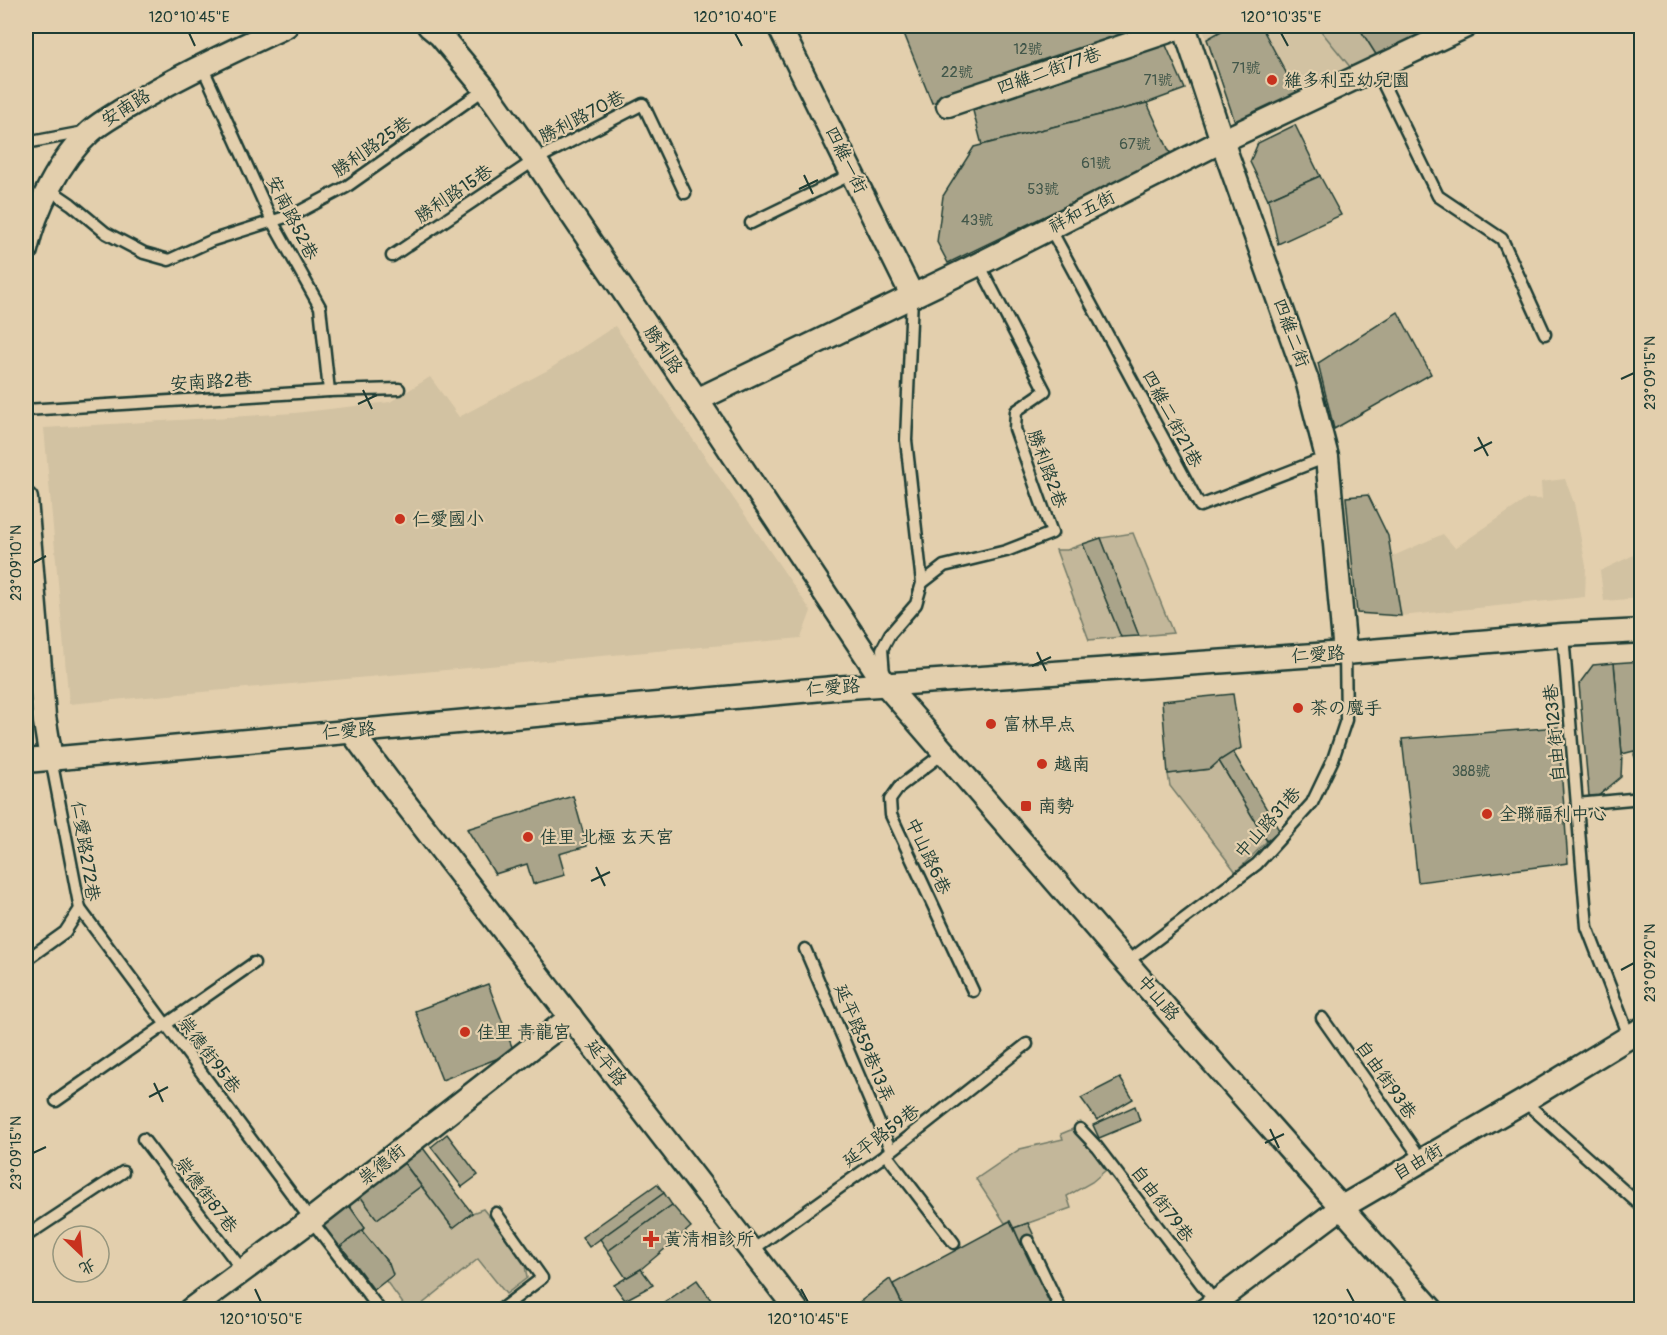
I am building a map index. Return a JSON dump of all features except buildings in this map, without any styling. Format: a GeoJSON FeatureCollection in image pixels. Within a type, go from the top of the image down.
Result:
{"type":"FeatureCollection","features":[{"type":"Feature","properties":{"kind":"street","name":"安南路"},"geometry":{"type":"LineString","coordinates":[[26,250],[30,231],[49,189],[68,155],[91,131],[150,93],[286,26]]}},
{"type":"Feature","properties":{"kind":"street","name":"勝利路"},"geometry":{"type":"LineString","coordinates":[[429,26],[440,35],[485,89],[535,159],[885,684]]}},
{"type":"Feature","properties":{"kind":"street","name":"四維一街"},"geometry":{"type":"LineString","coordinates":[[779,26],[912,295]]}},
{"type":"Feature","properties":{"kind":"street","name":"四維二街77巷"},"geometry":{"type":"LineString","coordinates":[[948,105],[1184,26]]}},
{"type":"Feature","properties":{"kind":"street","name":"四維二街"},"geometry":{"type":"LineString","coordinates":[[1184,26],[1222,141],[1307,380],[1327,458],[1346,653]]}},
{"type":"Feature","properties":{"kind":"street","name":"祥和五街"},"geometry":{"type":"LineString","coordinates":[[697,400],[979,264],[1222,141],[1466,26]]}},
{"type":"Feature","properties":{"kind":"street"},"geometry":{"type":"LineString","coordinates":[[26,499],[44,716],[51,759]]}},
{"type":"Feature","properties":{"kind":"street","name":"仁愛路"},"geometry":{"type":"LineString","coordinates":[[26,761],[885,684],[1346,653],[1563,634],[1641,631]]}},
{"type":"Feature","properties":{"kind":"street","name":"中山路"},"geometry":{"type":"LineString","coordinates":[[885,684],[1432,1310]]}},
{"type":"Feature","properties":{"kind":"street","name":"延平路"},"geometry":{"type":"LineString","coordinates":[[351,731],[796,1310]]}},
{"type":"Feature","properties":{"kind":"street","name":"祟德街"},"geometry":{"type":"LineString","coordinates":[[194,1308],[311,1220],[571,1017]]}},
{"type":"Feature","properties":{"kind":"street","name":"自由街"},"geometry":{"type":"LineString","coordinates":[[1210,1306],[1342,1207],[1635,1033]]}},
{"type":"Feature","properties":{"kind":"lane","name":"安南路52巷"},"geometry":{"type":"LineString","coordinates":[[202,66],[272,221],[320,307],[329,392]]}},
{"type":"Feature","properties":{"kind":"lane"},"geometry":{"type":"LineString","coordinates":[[1376,69],[1438,196],[1503,239],[1545,334]]}},
{"type":"Feature","properties":{"kind":"lane","name":"勝利路25巷"},"geometry":{"type":"LineString","coordinates":[[49,189],[106,233],[144,253],[169,261],[213,240],[295,214],[346,187],[485,89]]}},
{"type":"Feature","properties":{"kind":"lane","name":"勝利路70巷"},"geometry":{"type":"LineString","coordinates":[[535,159],[643,104],[685,193]]}},
{"type":"Feature","properties":{"kind":"lane"},"geometry":{"type":"LineString","coordinates":[[26,143],[91,131]]}},
{"type":"Feature","properties":{"kind":"lane","name":"勝利路15巷"},"geometry":{"type":"LineString","coordinates":[[392,256],[535,159]]}},
{"type":"Feature","properties":{"kind":"lane"},"geometry":{"type":"LineString","coordinates":[[751,223],[852,174]]}},
{"type":"Feature","properties":{"kind":"lane","name":"四維二街21巷"},"geometry":{"type":"LineString","coordinates":[[1050,228],[1200,506],[1327,458]]}},
{"type":"Feature","properties":{"kind":"lane","name":"勝利路2巷"},"geometry":{"type":"LineString","coordinates":[[922,583],[944,566],[1006,551],[1052,533],[1015,429],[1016,411],[1045,391],[979,264]]}},
{"type":"Feature","properties":{"kind":"lane"},"geometry":{"type":"LineString","coordinates":[[885,684],[882,649],[890,634],[916,604],[922,583],[906,440],[912,295]]}},
{"type":"Feature","properties":{"kind":"lane","name":"安南路2巷"},"geometry":{"type":"LineString","coordinates":[[26,410],[399,389]]}},
{"type":"Feature","properties":{"kind":"lane","name":"自由街123巷"},"geometry":{"type":"LineString","coordinates":[[1563,634],[1587,927],[1635,1033]]}},
{"type":"Feature","properties":{"kind":"lane","name":"中山路31巷"},"geometry":{"type":"LineString","coordinates":[[1127,962],[1257,864],[1312,803],[1333,759],[1346,720],[1346,653]]}},
{"type":"Feature","properties":{"kind":"lane","name":"中山路6巷"},"geometry":{"type":"LineString","coordinates":[[945,752],[900,786],[890,800],[891,815],[973,991]]}},
{"type":"Feature","properties":{"kind":"lane","name":"仁愛路272巷"},"geometry":{"type":"LineString","coordinates":[[26,960],[65,932],[80,909],[51,759]]}},
{"type":"Feature","properties":{"kind":"lane"},"geometry":{"type":"LineString","coordinates":[[1577,804],[1641,798]]}},
{"type":"Feature","properties":{"kind":"lane","name":"崇德街95巷"},"geometry":{"type":"LineString","coordinates":[[80,909],[380,1310]]}},
{"type":"Feature","properties":{"kind":"lane","name":"延平路59巷13弄"},"geometry":{"type":"LineString","coordinates":[[805,949],[889,1152],[954,1243]]}},
{"type":"Feature","properties":{"kind":"lane"},"geometry":{"type":"LineString","coordinates":[[56,1101],[254,963]]}},
{"type":"Feature","properties":{"kind":"lane","name":"自由街93巷"},"geometry":{"type":"LineString","coordinates":[[1322,1018],[1422,1160]]}},
{"type":"Feature","properties":{"kind":"lane","name":"延平路59巷"},"geometry":{"type":"LineString","coordinates":[[751,1251],[889,1152],[1027,1044]]}},
{"type":"Feature","properties":{"kind":"lane"},"geometry":{"type":"LineString","coordinates":[[1524,1101],[1641,1206]]}},
{"type":"Feature","properties":{"kind":"lane","name":"自由街79巷"},"geometry":{"type":"LineString","coordinates":[[1080,1128],[1097,1147],[1210,1306]]}},
{"type":"Feature","properties":{"kind":"lane","name":"崇德街87巷"},"geometry":{"type":"LineString","coordinates":[[143,1139],[243,1270]]}},
{"type":"Feature","properties":{"kind":"lane"},"geometry":{"type":"LineString","coordinates":[[26,1236],[123,1172]]}},
{"type":"Feature","properties":{"kind":"lane"},"geometry":{"type":"LineString","coordinates":[[496,1214],[542,1278],[500,1310]]}},
{"type":"Feature","properties":{"kind":"lane"},"geometry":{"type":"LineString","coordinates":[[1028,1241],[1061,1310]]}},
{"type":"Feature","properties":{"kind":"shaded area","name":"維多利亞幼兒園"},"geometry":{"type":"Polygon","coordinates":[[[1202,26],[1317,26],[1351,68],[1235,122],[1202,26]]]}},
{"type":"Feature","properties":{"kind":"shaded area"},"geometry":{"type":"Polygon","coordinates":[[[1317,26],[1358,26],[1377,56],[1351,68],[1317,26]]]}},
{"type":"Feature","properties":{"kind":"shaded area","name":"仁愛國小"},"geometry":{"type":"Polygon","coordinates":[[[615,326],[811,611],[801,638],[69,704],[44,428],[295,413],[390,402],[430,377],[459,417],[548,370],[615,326]]]}},
{"type":"Feature","properties":{"kind":"shaded area"},"geometry":{"type":"Polygon","coordinates":[[[1565,479],[1574,503],[1586,566],[1585,597],[1401,616],[1391,557],[1443,534],[1455,548],[1527,499],[1542,499],[1541,482],[1565,479]]]}},
{"type":"Feature","properties":{"kind":"shaded area"},"geometry":{"type":"Polygon","coordinates":[[[1133,533],[1173,633],[1139,636],[1101,538],[1133,533]]]}},
{"type":"Feature","properties":{"kind":"shaded area"},"geometry":{"type":"Polygon","coordinates":[[[1083,544],[1121,637],[1089,640],[1056,550],[1067,550],[1083,544]]]}},
{"type":"Feature","properties":{"kind":"shaded area"},"geometry":{"type":"Polygon","coordinates":[[[1641,548],[1641,598],[1604,601],[1600,571],[1638,553],[1641,548]]]}},
{"type":"Feature","properties":{"kind":"shaded area"},"geometry":{"type":"Polygon","coordinates":[[[1219,761],[1267,841],[1236,872],[1170,786],[1168,774],[1210,769],[1219,761]]]}},
{"type":"Feature","properties":{"kind":"shaded area"},"geometry":{"type":"Polygon","coordinates":[[[1073,1129],[1106,1170],[1092,1182],[1067,1196],[1071,1208],[1014,1228],[1010,1221],[1005,1223],[976,1179],[1020,1149],[1063,1139],[1061,1134],[1073,1129]]]}},
{"type":"Feature","properties":{"kind":"shaded area"},"geometry":{"type":"Polygon","coordinates":[[[421,1186],[452,1227],[472,1213],[483,1209],[524,1259],[527,1278],[506,1294],[478,1259],[416,1309],[407,1309],[386,1281],[389,1264],[362,1231],[365,1228],[348,1204],[360,1196],[377,1219],[421,1186]]]}},
{"type":"Feature","properties":{"kind":"place","name":"維多利亞幼兒園"},"geometry":{"type":"Point","coordinates":[1272,80]}},
{"type":"Feature","properties":{"kind":"place","name":"仁愛國小"},"geometry":{"type":"Point","coordinates":[400,519]}},
{"type":"Feature","properties":{"kind":"place","name":"茶の魔手"},"geometry":{"type":"Point","coordinates":[1298,708]}},
{"type":"Feature","properties":{"kind":"place","name":"富林早点"},"geometry":{"type":"Point","coordinates":[991,724]}},
{"type":"Feature","properties":{"kind":"place","name":"越南"},"geometry":{"type":"Point","coordinates":[1042,764]}},
{"type":"Feature","properties":{"kind":"place","name":"南勢"},"geometry":{"type":"Point","coordinates":[1026,806]}},
{"type":"Feature","properties":{"kind":"place","name":"全聯福利中心"},"geometry":{"type":"Point","coordinates":[1487,814]}},
{"type":"Feature","properties":{"kind":"place","name":"佳里 北極 玄天宮"},"geometry":{"type":"Point","coordinates":[528,837]}},
{"type":"Feature","properties":{"kind":"place","name":"佳里 青龍宮"},"geometry":{"type":"Point","coordinates":[465,1032]}},
{"type":"Feature","properties":{"kind":"place","name":"黃清相診所"},"geometry":{"type":"Point","coordinates":[651,1239]}}]}
